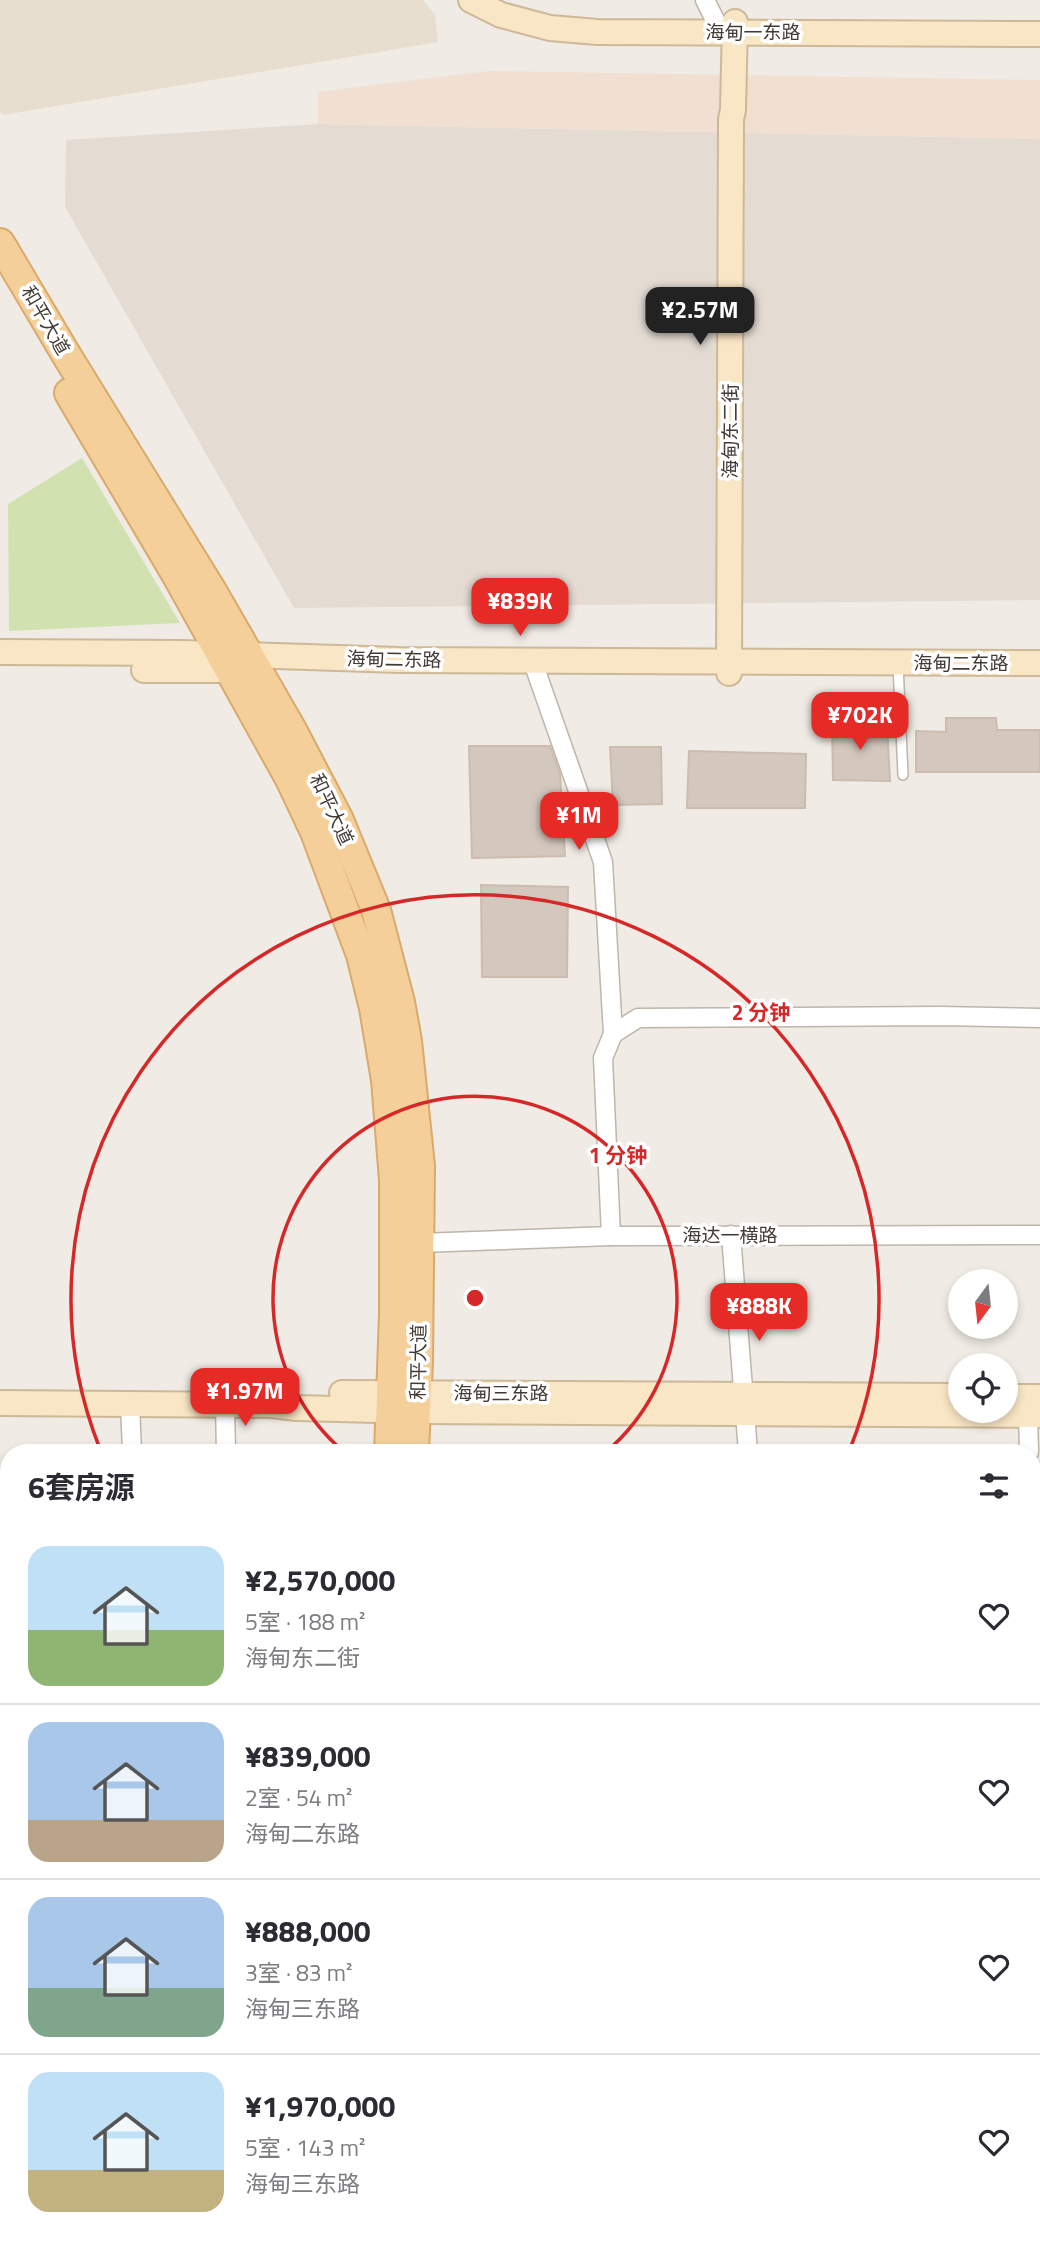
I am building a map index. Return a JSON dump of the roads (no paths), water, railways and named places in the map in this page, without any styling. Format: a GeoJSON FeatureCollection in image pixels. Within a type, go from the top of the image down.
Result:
{"type":"FeatureCollection","features":[{"type":"Feature","properties":{"kind":"main road","name":"海甸一东路"},"geometry":{"type":"LineString","coordinates":[[471,0],[501,15],[550,28],[597,32],[727,26],[1040,22]]}},
{"type":"Feature","properties":{"kind":"main road","name":"海甸一东路"},"geometry":{"type":"LineString","coordinates":[[495,0],[550,18],[597,22],[1040,34]]}},
{"type":"Feature","properties":{"kind":"main road","name":"海甸东二街"},"geometry":{"type":"LineString","coordinates":[[725,667],[733,110],[727,26]]}},
{"type":"Feature","properties":{"kind":"main road","name":"和平大道"},"geometry":{"type":"LineString","coordinates":[[0,243],[192,557],[311,823],[361,955],[374,1008],[386,1080],[394,1180],[404,1401],[412,1444]]}},
{"type":"Feature","properties":{"kind":"main road","name":"和平大道"},"geometry":{"type":"LineString","coordinates":[[0,276],[176,574],[319,781],[339,820],[376,910],[400,1002],[409,1054],[420,1166],[420,1243],[404,1401],[391,1444]]}},
{"type":"Feature","properties":{"kind":"main road","name":"海甸二东路"},"geometry":{"type":"LineString","coordinates":[[0,652],[536,671],[725,667]]}},
{"type":"Feature","properties":{"kind":"main road","name":"海甸二东路"},"geometry":{"type":"LineString","coordinates":[[0,669],[398,660],[899,668],[1040,674]]}},
{"type":"Feature","properties":{"kind":"main road","name":"海甸二东路"},"geometry":{"type":"LineString","coordinates":[[899,668],[1040,663]]}},
{"type":"Feature","properties":{"kind":"main road"},"geometry":{"type":"LineString","coordinates":[[0,1394],[1036,1409]]}},
{"type":"Feature","properties":{"kind":"main road"},"geometry":{"type":"LineString","coordinates":[[744,1404],[948,1396]]}},
{"type":"Feature","properties":{"kind":"main road"},"geometry":{"type":"LineString","coordinates":[[0,1403],[225,1405],[404,1401]]}},
{"type":"Feature","properties":{"kind":"main road"},"geometry":{"type":"LineString","coordinates":[[1018,1402],[1036,1409]]}},
{"type":"Feature","properties":{"kind":"street"},"geometry":{"type":"LineString","coordinates":[[705,0],[727,26]]}},
{"type":"Feature","properties":{"kind":"street"},"geometry":{"type":"LineString","coordinates":[[0,235],[0,243]]}},
{"type":"Feature","properties":{"kind":"street"},"geometry":{"type":"LineString","coordinates":[[536,671],[603,862],[613,1034],[603,1058],[611,1236]]}},
{"type":"Feature","properties":{"kind":"street"},"geometry":{"type":"LineString","coordinates":[[613,1034],[638,1018],[1040,1018]]}},
{"type":"Feature","properties":{"kind":"street"},"geometry":{"type":"LineString","coordinates":[[731,1235],[747,1444]]}},
{"type":"Feature","properties":{"kind":"street","name":"海达一横路"},"geometry":{"type":"LineString","coordinates":[[420,1243],[611,1236],[1040,1235]]}},
{"type":"Feature","properties":{"kind":"street"},"geometry":{"type":"LineString","coordinates":[[130,1404],[132,1444]]}},
{"type":"Feature","properties":{"kind":"street"},"geometry":{"type":"LineString","coordinates":[[225,1405],[226,1444]]}},
{"type":"Feature","properties":{"kind":"street"},"geometry":{"type":"LineString","coordinates":[[1030,1444],[1036,1409]]}},
{"type":"Feature","properties":{"kind":"lane"},"geometry":{"type":"LineString","coordinates":[[899,668],[903,775]]}}]}
